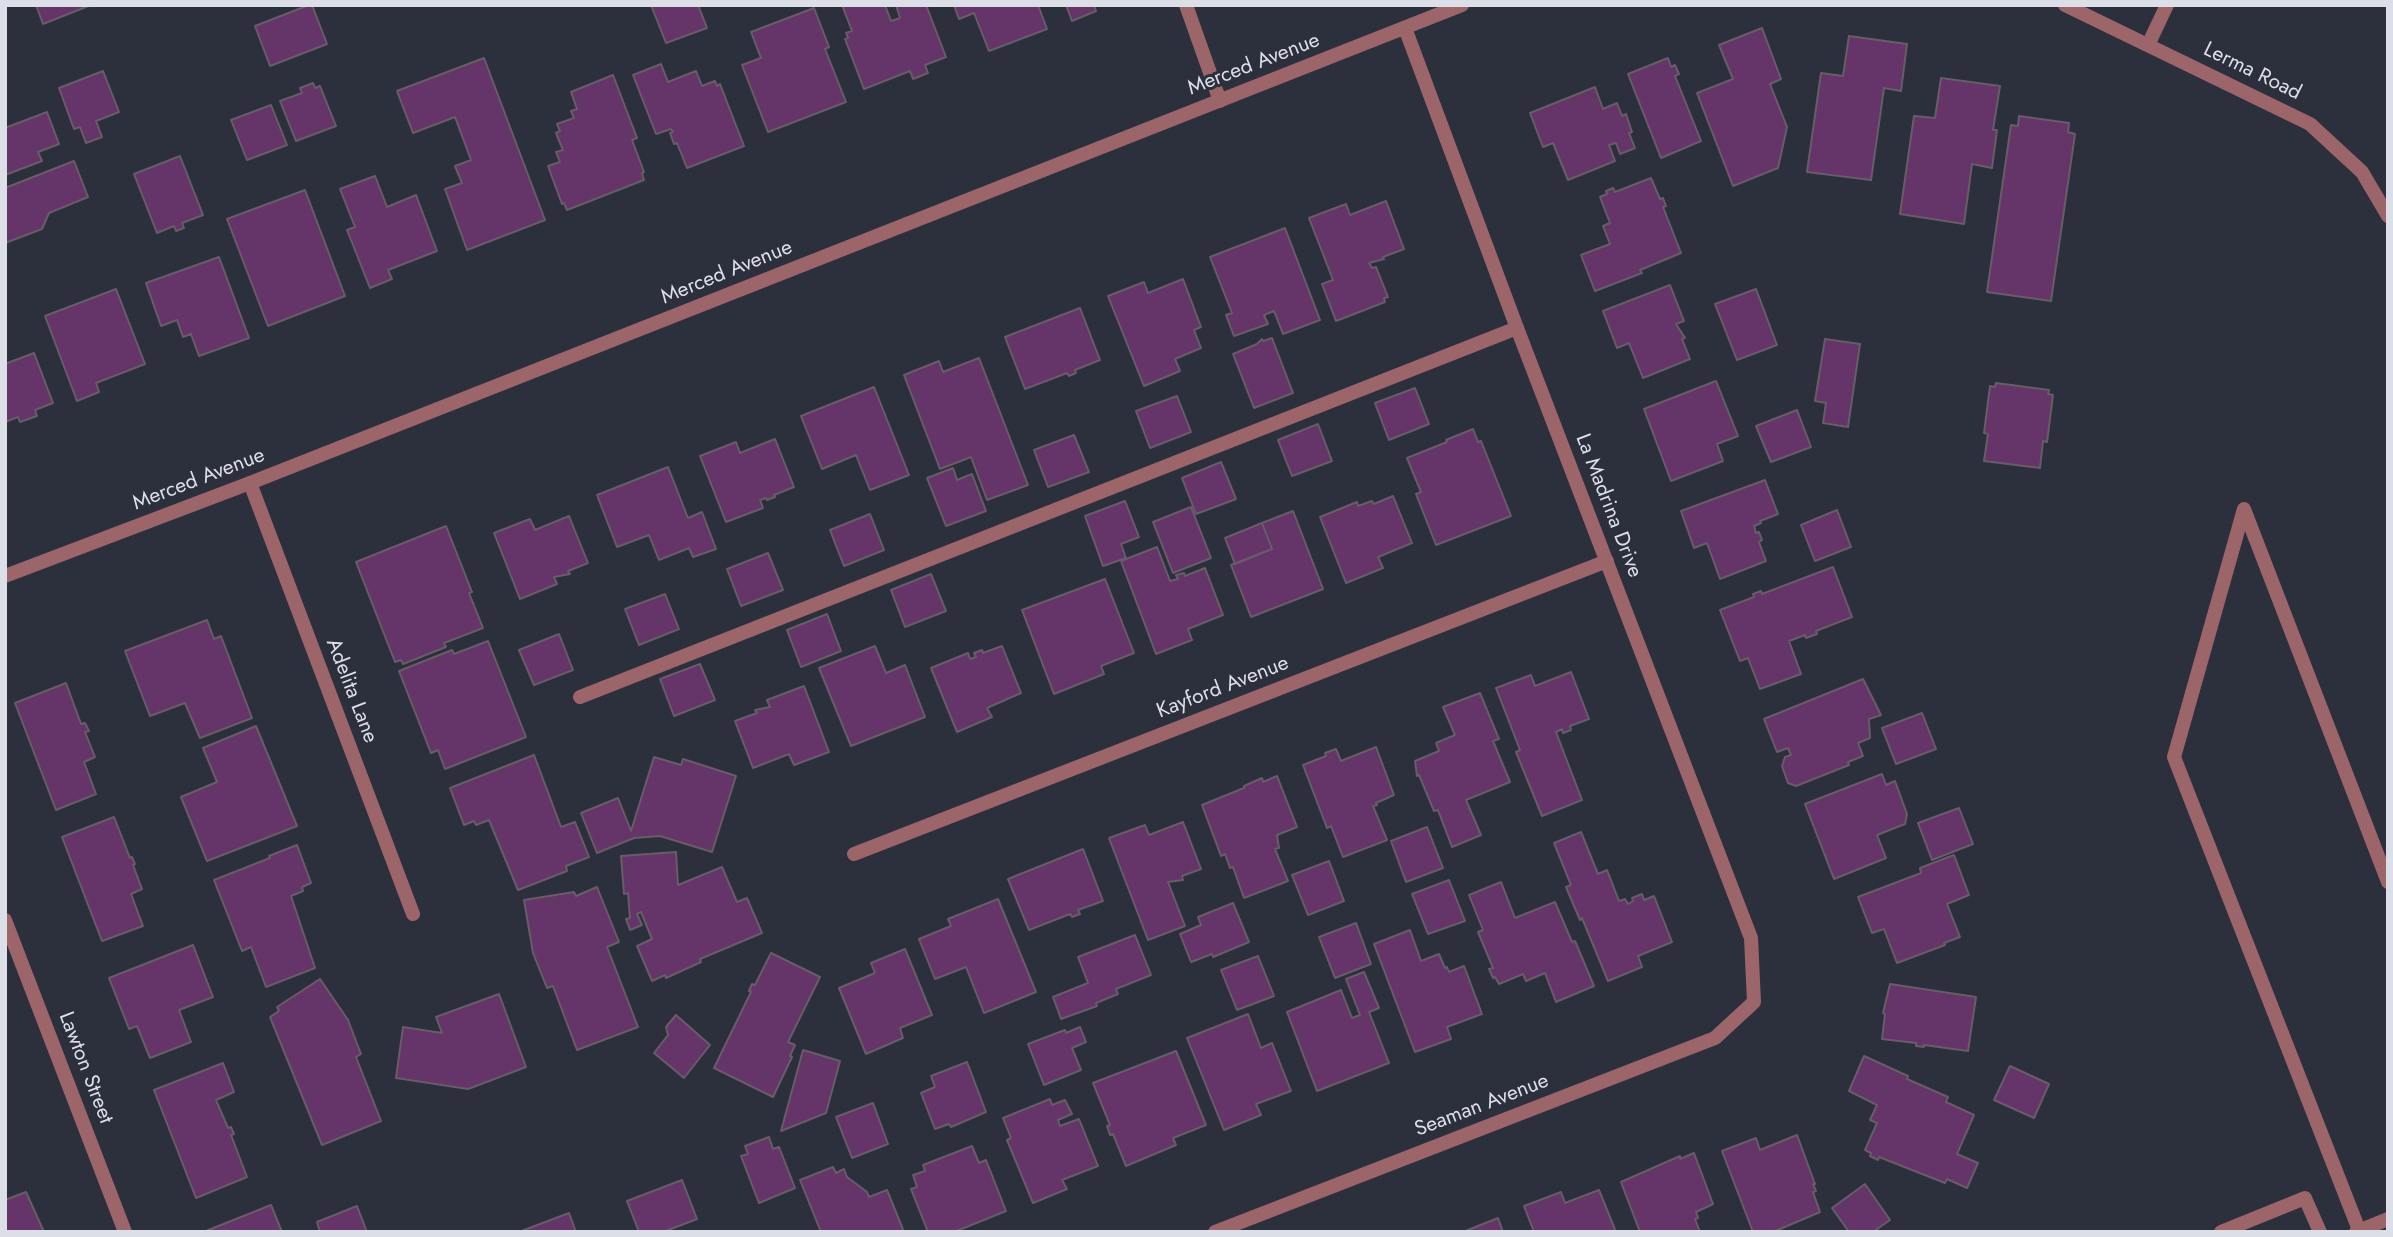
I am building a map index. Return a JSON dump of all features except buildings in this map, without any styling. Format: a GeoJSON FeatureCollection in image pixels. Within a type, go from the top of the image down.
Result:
{"type":"FeatureCollection","features":[{"type":"Feature","properties":{"kind":"street"},"geometry":{"type":"LineString","coordinates":[[1186,5],[1220,101]]}},
{"type":"Feature","properties":{"kind":"street","name":"Merced Avenue"},"geometry":{"type":"LineString","coordinates":[[5,576],[250,483],[1462,5]]}},
{"type":"Feature","properties":{"kind":"street","name":"Lerma Road"},"geometry":{"type":"LineString","coordinates":[[2065,5],[2310,124],[2362,172],[2388,216]]}},
{"type":"Feature","properties":{"kind":"street"},"geometry":{"type":"LineString","coordinates":[[2148,45],[2166,5]]}},
{"type":"Feature","properties":{"kind":"street","name":"La Madrina Drive"},"geometry":{"type":"LineString","coordinates":[[1405,28],[1751,938],[1754,1002]]}},
{"type":"Feature","properties":{"kind":"street"},"geometry":{"type":"LineString","coordinates":[[580,697],[1517,328]]}},
{"type":"Feature","properties":{"kind":"street","name":"Adelita Lane"},"geometry":{"type":"LineString","coordinates":[[250,483],[413,914]]}},
{"type":"Feature","properties":{"kind":"street"},"geometry":{"type":"LineString","coordinates":[[2388,882],[2244,509],[2174,757],[2358,1231],[2388,1219]]}},
{"type":"Feature","properties":{"kind":"street","name":"Kayford Avenue"},"geometry":{"type":"LineString","coordinates":[[854,854],[1607,561]]}},
{"type":"Feature","properties":{"kind":"street","name":"Lawton Street"},"geometry":{"type":"LineString","coordinates":[[5,920],[125,1232]]}},
{"type":"Feature","properties":{"kind":"street","name":"Seaman Avenue"},"geometry":{"type":"LineString","coordinates":[[1215,1232],[1715,1038],[1754,1002]]}},
{"type":"Feature","properties":{"kind":"street"},"geometry":{"type":"LineString","coordinates":[[2221,1232],[2305,1198],[2319,1232]]}}]}
